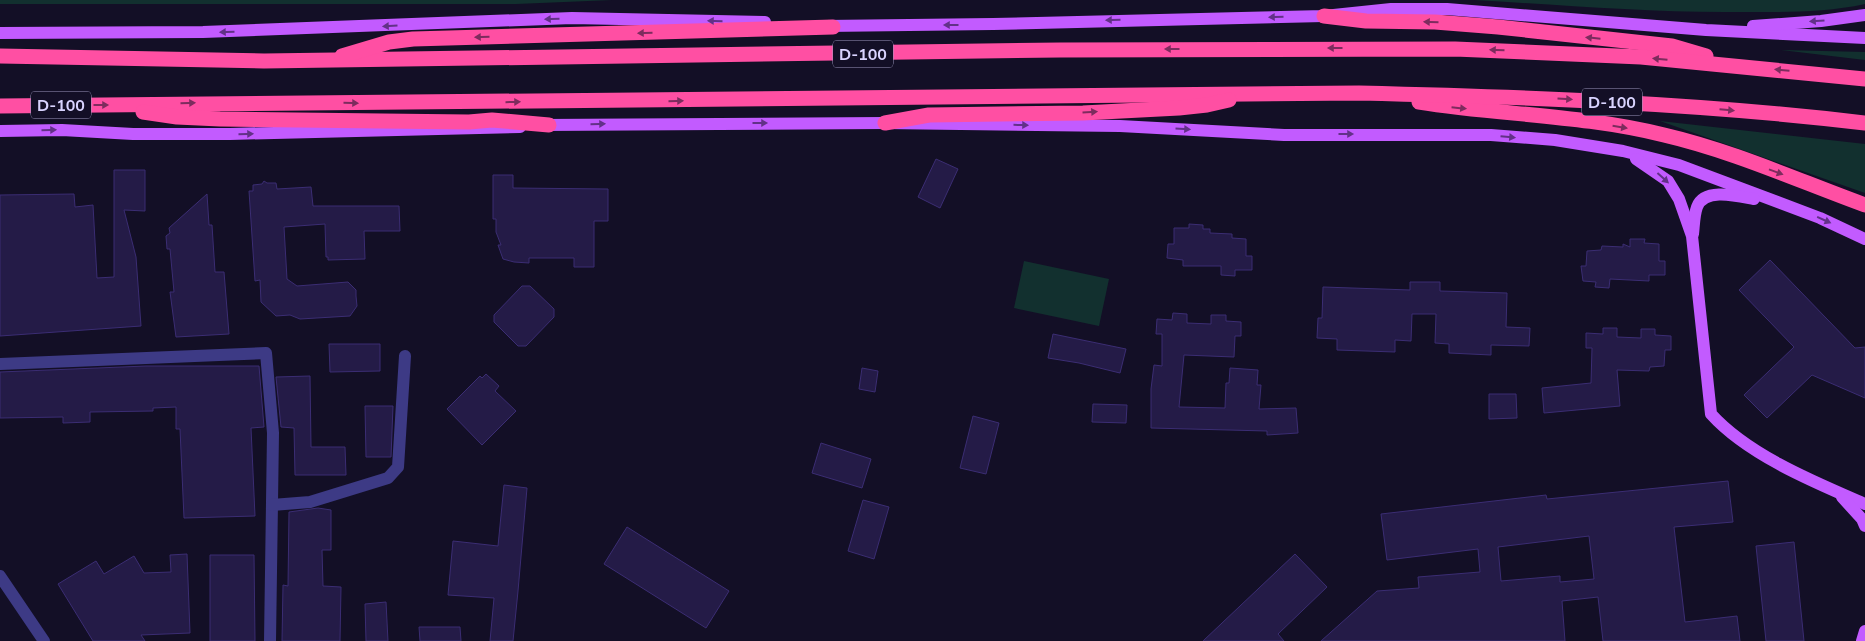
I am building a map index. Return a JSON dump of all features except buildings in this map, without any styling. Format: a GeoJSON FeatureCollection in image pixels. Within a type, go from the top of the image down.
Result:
{"type":"FeatureCollection","features":[{"type":"Feature","properties":{"kind":"highway"},"geometry":{"type":"LineString","coordinates":[[1324,16],[1366,21],[1435,22],[1498,27],[1650,43],[1672,46],[1705,55],[1726,64]]}},
{"type":"Feature","properties":{"kind":"highway"},"geometry":{"type":"LineString","coordinates":[[332,60],[389,42],[413,39],[833,26]]}},
{"type":"Feature","properties":{"kind":"highway","name":"D-100"},"geometry":{"type":"LineString","coordinates":[[0,56],[264,61],[1060,50],[1368,48],[1556,52],[1726,64],[1865,79]]}},
{"type":"Feature","properties":{"kind":"highway"},"geometry":{"type":"LineString","coordinates":[[885,123],[929,115],[1083,113],[1179,108],[1207,105],[1255,93]]}},
{"type":"Feature","properties":{"kind":"highway"},"geometry":{"type":"LineString","coordinates":[[1359,93],[1444,106],[1570,120],[1664,134],[1734,157],[1865,205]]}},
{"type":"Feature","properties":{"kind":"highway","name":"D-100"},"geometry":{"type":"LineString","coordinates":[[0,106],[240,102],[413,103],[1359,93],[1558,98],[1696,107],[1865,123]]}},
{"type":"Feature","properties":{"kind":"highway"},"geometry":{"type":"LineString","coordinates":[[122,105],[143,112],[177,117],[469,122],[492,120],[549,124]]}},
{"type":"Feature","properties":{"kind":"main road"},"geometry":{"type":"LineString","coordinates":[[0,33],[203,32],[572,18],[759,22],[833,26],[1324,16],[1392,9],[1446,10],[1706,30],[1865,38]]}},
{"type":"Feature","properties":{"kind":"main road"},"geometry":{"type":"LineString","coordinates":[[1706,30],[1821,21],[1865,15]]}},
{"type":"Feature","properties":{"kind":"main road"},"geometry":{"type":"LineString","coordinates":[[0,131],[230,134],[500,129],[549,124],[885,123],[1120,126],[1284,135],[1491,135],[1555,140],[1623,151],[1679,165],[1781,203],[1865,238]]}},
{"type":"Feature","properties":{"kind":"main road"},"geometry":{"type":"LineString","coordinates":[[1623,151],[1668,181],[1679,199],[1692,236],[1711,414],[1726,430],[1754,449],[1865,504]]}},
{"type":"Feature","properties":{"kind":"main road"},"geometry":{"type":"LineString","coordinates":[[1692,236],[1697,206],[1706,197],[1716,194],[1781,203]]}},
{"type":"Feature","properties":{"kind":"main road"},"geometry":{"type":"LineString","coordinates":[[1828,487],[1844,498],[1862,519],[1865,526]]}},
{"type":"Feature","properties":{"kind":"main road"},"geometry":{"type":"LineString","coordinates":[[1862,641],[1865,631]]}},
{"type":"Feature","properties":{"kind":"street"},"geometry":{"type":"LineString","coordinates":[[0,364],[266,353],[273,434],[270,641]]}},
{"type":"Feature","properties":{"kind":"street"},"geometry":{"type":"LineString","coordinates":[[272,505],[310,502],[388,478],[398,467],[405,356]]}},
{"type":"Feature","properties":{"kind":"street"},"geometry":{"type":"LineString","coordinates":[[0,576],[44,641]]}},
{"type":"Feature","properties":{"kind":"green space"},"geometry":{"type":"Polygon","coordinates":[[[0,0],[612,0],[516,4],[0,4],[0,0]]]}},
{"type":"Feature","properties":{"kind":"green space"},"geometry":{"type":"Polygon","coordinates":[[[1474,0],[1865,0],[1865,4],[1803,11],[1707,12],[1474,0]]]}},
{"type":"Feature","properties":{"kind":"green space"},"geometry":{"type":"Polygon","coordinates":[[[1781,50],[1865,52],[1865,60],[1781,50]]]}},
{"type":"Feature","properties":{"kind":"green space"},"geometry":{"type":"Polygon","coordinates":[[[1660,121],[1865,144],[1865,193],[1660,121]]]}},
{"type":"Feature","properties":{"kind":"green space"},"geometry":{"type":"Polygon","coordinates":[[[1024,261],[1109,279],[1099,326],[1014,308],[1024,261]]]}}]}
